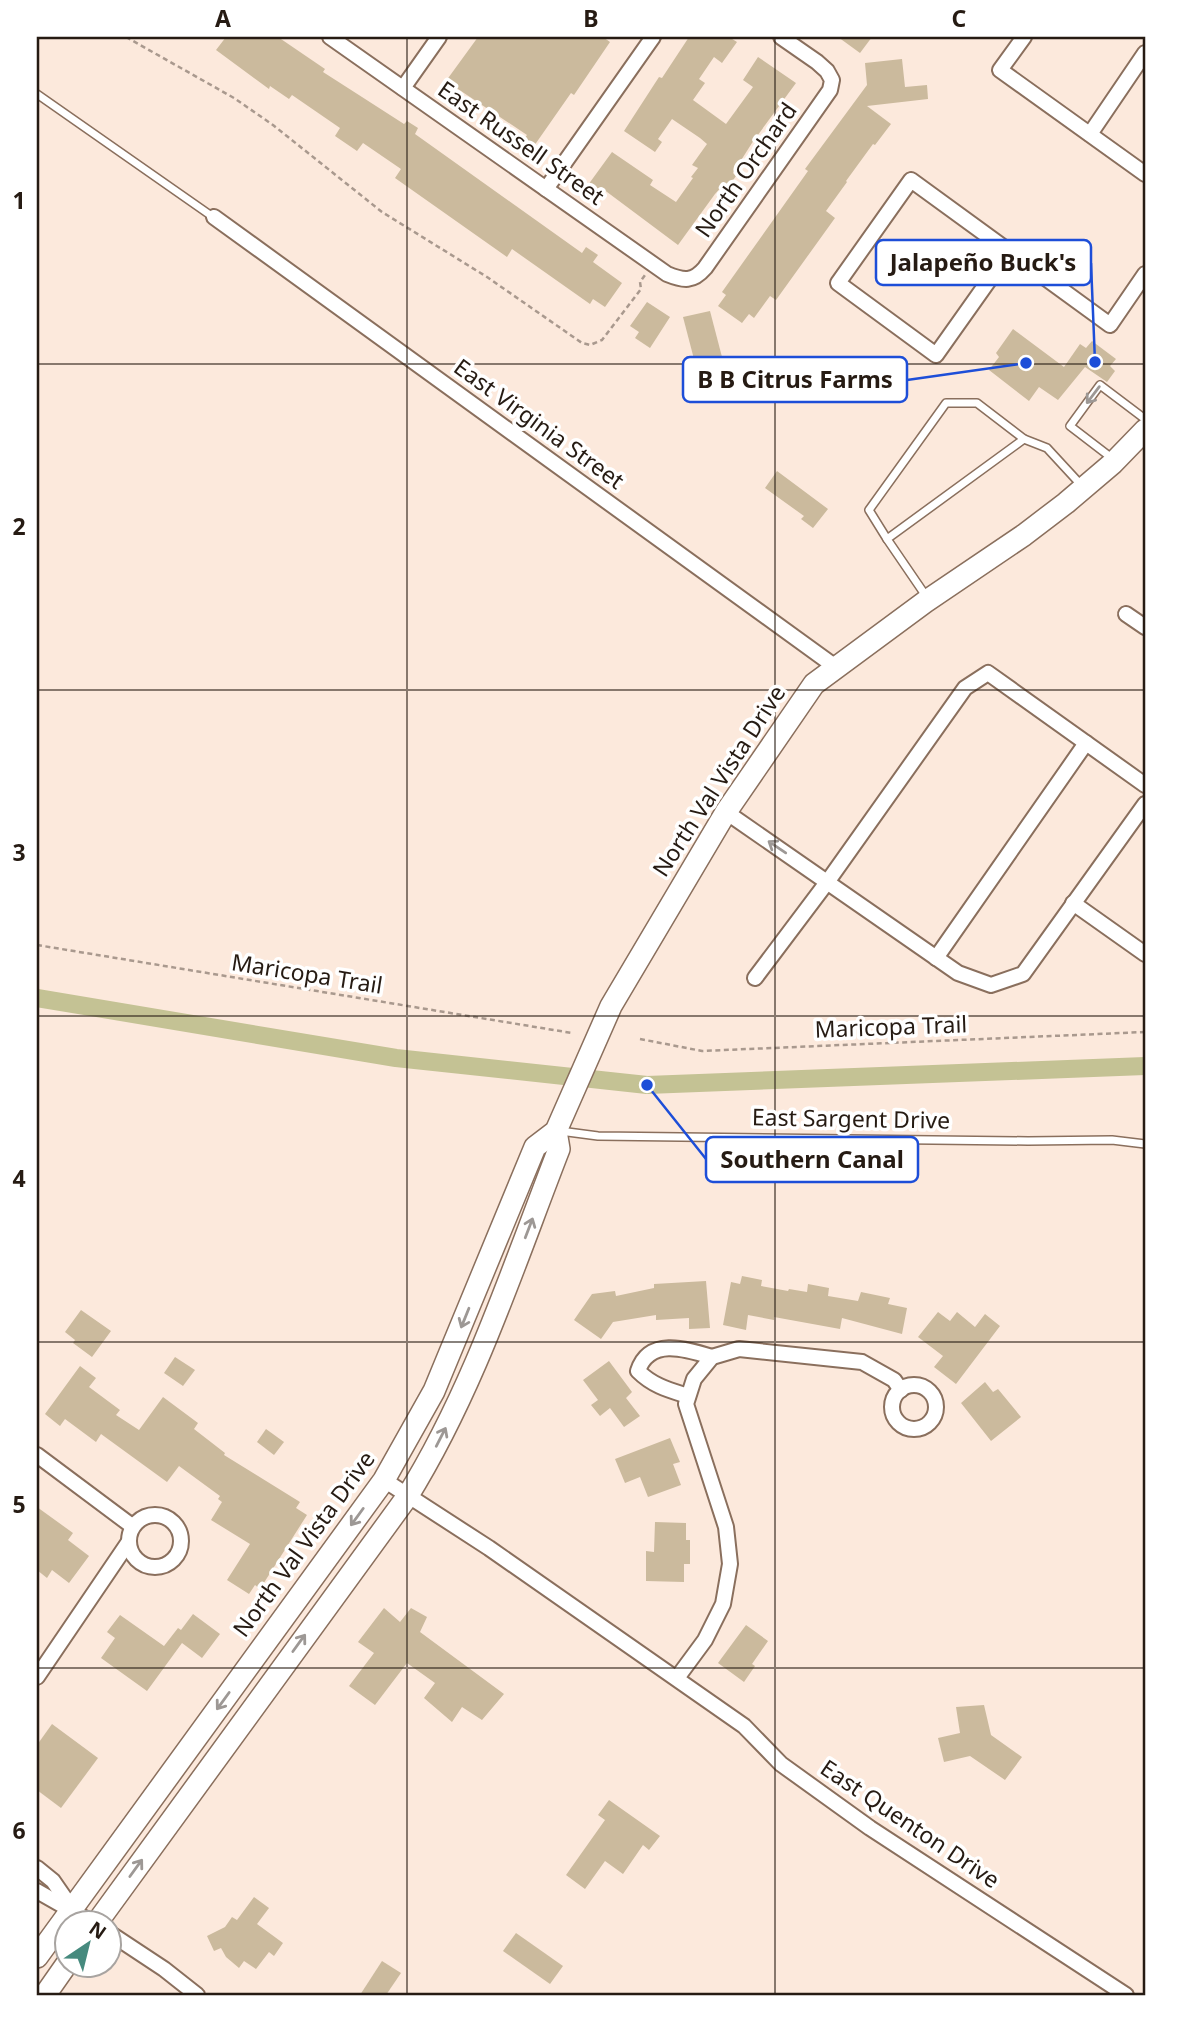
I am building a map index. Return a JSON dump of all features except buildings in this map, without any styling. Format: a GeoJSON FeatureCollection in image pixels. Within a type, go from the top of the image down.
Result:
{"type":"FeatureCollection","features":[{"type":"Feature","properties":{"kind":"main road","name":"North Val Vista Drive"},"geometry":{"type":"LineString","coordinates":[[37,1957],[384,1480],[434,1391],[535,1147],[556,1130],[611,1006],[726,812],[814,684],[928,600],[1024,535],[1083,488],[1145,430]]}},
{"type":"Feature","properties":{"kind":"main road","name":"North Val Vista Drive"},"geometry":{"type":"LineString","coordinates":[[105,1910],[407,1497],[427,1464],[480,1353],[559,1149],[556,1130]]}},
{"type":"Feature","properties":{"kind":"main road"},"geometry":{"type":"LineString","coordinates":[[45,1995],[56,1980]]}},
{"type":"Feature","properties":{"kind":"street","name":"East Russell Street"},"geometry":{"type":"LineString","coordinates":[[330,37],[667,274],[689,280]]}},
{"type":"Feature","properties":{"kind":"street"},"geometry":{"type":"LineString","coordinates":[[403,88],[439,37]]}},
{"type":"Feature","properties":{"kind":"street"},"geometry":{"type":"LineString","coordinates":[[546,189],[653,37]]}},
{"type":"Feature","properties":{"kind":"street","name":"North Orchard"},"geometry":{"type":"LineString","coordinates":[[689,280],[698,276],[705,268],[830,90],[832,80],[827,71],[780,37]]}},
{"type":"Feature","properties":{"kind":"street"},"geometry":{"type":"LineString","coordinates":[[1024,37],[1000,70],[1145,174]]}},
{"type":"Feature","properties":{"kind":"street"},"geometry":{"type":"LineString","coordinates":[[1090,134],[1145,52]]}},
{"type":"Feature","properties":{"kind":"street"},"geometry":{"type":"LineString","coordinates":[[1009,252],[936,355],[838,283],[911,180],[1110,325],[1145,274]]}},
{"type":"Feature","properties":{"kind":"street","name":"East Virginia Street"},"geometry":{"type":"LineString","coordinates":[[214,217],[837,668]]}},
{"type":"Feature","properties":{"kind":"street"},"geometry":{"type":"LineString","coordinates":[[1126,614],[1145,627]]}},
{"type":"Feature","properties":{"kind":"street"},"geometry":{"type":"LineString","coordinates":[[755,978],[828,881],[965,688],[988,673],[1145,785]]}},
{"type":"Feature","properties":{"kind":"street"},"geometry":{"type":"LineString","coordinates":[[936,958],[1086,743]]}},
{"type":"Feature","properties":{"kind":"street"},"geometry":{"type":"LineString","coordinates":[[726,812],[958,973],[991,985],[1023,974],[1145,804]]}},
{"type":"Feature","properties":{"kind":"street"},"geometry":{"type":"LineString","coordinates":[[1073,903],[1145,954]]}},
{"type":"Feature","properties":{"kind":"street"},"geometry":{"type":"LineString","coordinates":[[688,1396],[662,1388],[638,1371],[648,1353],[682,1348],[712,1357],[739,1349],[863,1362],[894,1380],[901,1390]]}},
{"type":"Feature","properties":{"kind":"street"},"geometry":{"type":"LineString","coordinates":[[677,1678],[705,1640],[723,1604],[730,1564],[726,1527],[686,1404],[694,1379],[712,1357]]}},
{"type":"Feature","properties":{"kind":"street"},"geometry":{"type":"LineString","coordinates":[[37,1455],[132,1526]]}},
{"type":"Feature","properties":{"kind":"street","name":"East Quenton Drive"},"geometry":{"type":"LineString","coordinates":[[384,1480],[489,1548],[677,1678],[744,1726],[781,1764],[870,1828],[1126,1995]]}},
{"type":"Feature","properties":{"kind":"street"},"geometry":{"type":"LineString","coordinates":[[37,1677],[128,1543],[132,1526],[145,1516],[163,1515],[177,1526],[181,1543],[174,1559],[159,1567],[151,1567],[135,1559],[128,1543]]}},
{"type":"Feature","properties":{"kind":"street"},"geometry":{"type":"LineString","coordinates":[[37,1868],[53,1881],[72,1909]]}},
{"type":"Feature","properties":{"kind":"street"},"geometry":{"type":"LineString","coordinates":[[37,1891],[72,1909]]}},
{"type":"Feature","properties":{"kind":"street"},"geometry":{"type":"LineString","coordinates":[[122,1942],[164,1969],[197,1995]]}},
{"type":"Feature","properties":{"kind":"lane"},"geometry":{"type":"LineString","coordinates":[[37,94],[214,217]]}},
{"type":"Feature","properties":{"kind":"lane"},"geometry":{"type":"LineString","coordinates":[[1115,460],[1070,426],[1101,385],[1145,419]]}},
{"type":"Feature","properties":{"kind":"lane"},"geometry":{"type":"LineString","coordinates":[[928,600],[869,510],[946,403],[977,403],[1024,439],[1047,448],[1083,488]]}},
{"type":"Feature","properties":{"kind":"lane"},"geometry":{"type":"LineString","coordinates":[[887,539],[1024,439]]}},
{"type":"Feature","properties":{"kind":"lane","name":"East Sargent Drive"},"geometry":{"type":"LineString","coordinates":[[556,1130],[598,1136],[1112,1140],[1145,1144]]}},
{"type":"Feature","properties":{"kind":"path"},"geometry":{"type":"LineString","coordinates":[[126,37],[234,98],[273,125],[374,206],[515,295],[582,343],[590,345],[602,340],[640,289],[640,282],[653,264]]}},
{"type":"Feature","properties":{"kind":"path","name":"Maricopa Trail"},"geometry":{"type":"LineString","coordinates":[[37,946],[572,1033]]}},
{"type":"Feature","properties":{"kind":"path","name":"Maricopa Trail"},"geometry":{"type":"LineString","coordinates":[[640,1039],[702,1051],[1145,1032]]}},
{"type":"Feature","properties":{"kind":"waterway"},"geometry":{"type":"LineString","coordinates":[[37,998],[396,1058],[647,1085],[1145,1066]]}},
{"type":"Feature","properties":{"kind":"place","name":"Jalapeño Buck's"},"geometry":{"type":"Point","coordinates":[1095,362]}},
{"type":"Feature","properties":{"kind":"place","name":"B B Citrus Farms"},"geometry":{"type":"Point","coordinates":[1026,363]}},
{"type":"Feature","properties":{"kind":"place","name":"Southern Canal"},"geometry":{"type":"Point","coordinates":[647,1085]}}]}
